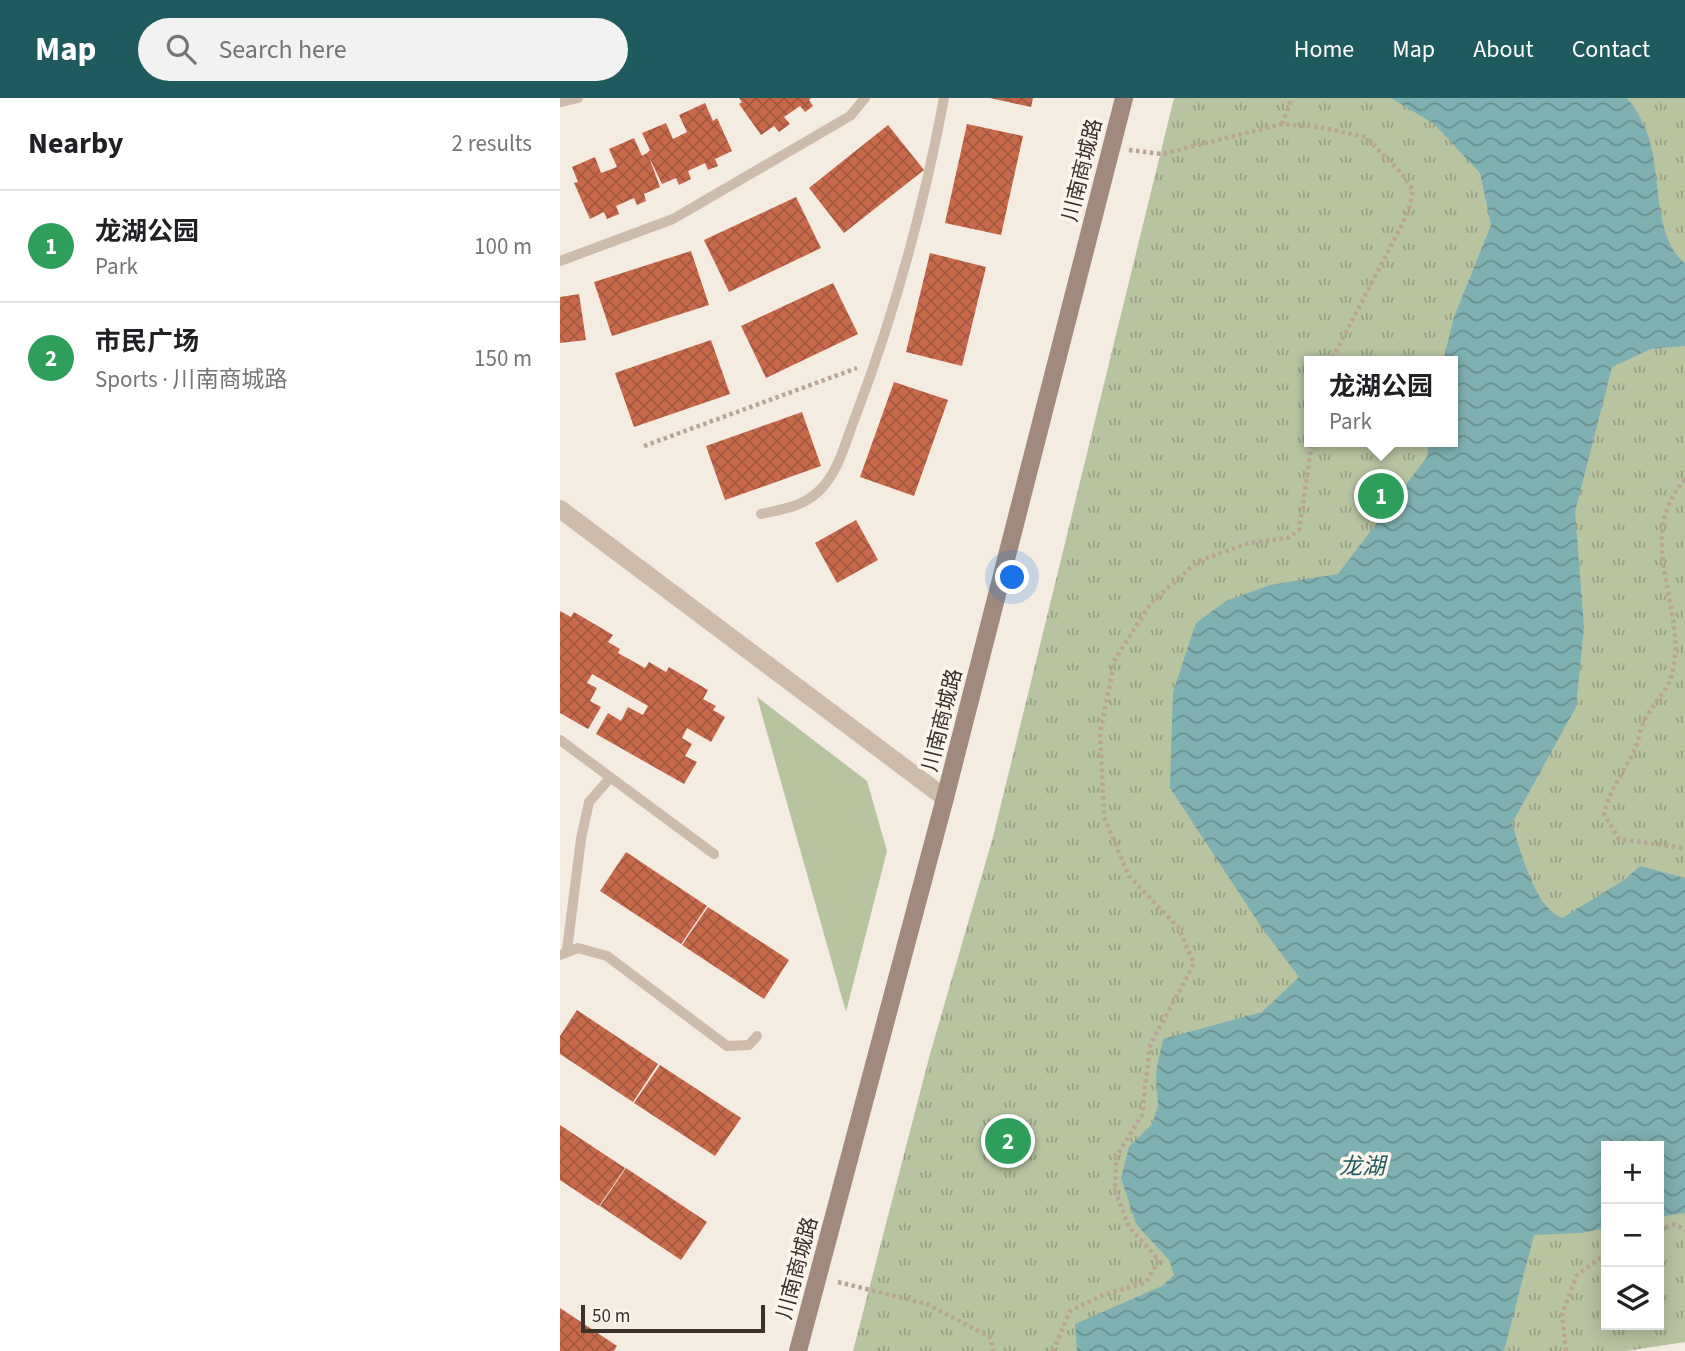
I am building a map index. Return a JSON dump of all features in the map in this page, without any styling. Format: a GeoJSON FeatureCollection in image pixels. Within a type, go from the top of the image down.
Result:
{"type":"FeatureCollection","features":[{"type":"Feature","properties":{"kind":"street","name":"川南商城路"},"geometry":{"type":"LineString","coordinates":[[798,1351],[945,799],[1124,98]]}},
{"type":"Feature","properties":{"kind":"street"},"geometry":{"type":"LineString","coordinates":[[560,509],[945,799]]}},
{"type":"Feature","properties":{"kind":"lane"},"geometry":{"type":"LineString","coordinates":[[560,102],[578,98]]}},
{"type":"Feature","properties":{"kind":"lane"},"geometry":{"type":"LineString","coordinates":[[560,261],[673,219],[850,116],[865,98]]}},
{"type":"Feature","properties":{"kind":"lane"},"geometry":{"type":"LineString","coordinates":[[761,514],[801,505],[820,489],[837,464],[876,361],[930,178],[944,98]]}},
{"type":"Feature","properties":{"kind":"lane"},"geometry":{"type":"LineString","coordinates":[[560,740],[714,854]]}},
{"type":"Feature","properties":{"kind":"lane"},"geometry":{"type":"LineString","coordinates":[[610,778],[589,802],[564,953],[578,948],[607,956],[727,1046],[749,1045],[757,1036]]}},
{"type":"Feature","properties":{"kind":"path"},"geometry":{"type":"LineString","coordinates":[[1282,124],[1292,98]]}},
{"type":"Feature","properties":{"kind":"path"},"geometry":{"type":"LineString","coordinates":[[1112,149],[1162,154],[1282,124],[1318,127],[1366,137],[1402,174],[1413,190],[1408,212],[1334,356]]}},
{"type":"Feature","properties":{"kind":"path"},"geometry":{"type":"LineString","coordinates":[[644,446],[876,361]]}},
{"type":"Feature","properties":{"kind":"path"},"geometry":{"type":"LineString","coordinates":[[1054,1351],[1070,1311],[1103,1295],[1146,1282],[1159,1260],[1129,1227],[1115,1190],[1116,1157],[1142,1115],[1150,1045],[1194,964],[1178,927],[1129,876],[1104,817],[1100,733],[1115,659],[1151,603],[1198,561],[1249,543],[1288,538],[1299,530],[1311,447]]}},
{"type":"Feature","properties":{"kind":"path"},"geometry":{"type":"LineString","coordinates":[[1685,479],[1670,495],[1665,518],[1665,586],[1675,653],[1670,686],[1656,701],[1643,724],[1635,749],[1607,800],[1604,814],[1619,839],[1685,848]]}},
{"type":"Feature","properties":{"kind":"path"},"geometry":{"type":"LineString","coordinates":[[1664,1228],[1675,1224],[1685,1230]]}},
{"type":"Feature","properties":{"kind":"path"},"geometry":{"type":"LineString","coordinates":[[1566,1351],[1562,1314],[1577,1275],[1601,1258]]}},
{"type":"Feature","properties":{"kind":"path"},"geometry":{"type":"LineString","coordinates":[[817,1278],[927,1304],[990,1337],[993,1351]]}},
{"type":"Feature","properties":{"kind":"green space"},"geometry":{"type":"Polygon","coordinates":[[[1174,98],[1685,98],[1685,1342],[1626,1351],[853,1351],[930,1054],[993,837],[1174,98]]]}},
{"type":"Feature","properties":{"kind":"green space"},"geometry":{"type":"Polygon","coordinates":[[[757,697],[867,781],[887,851],[846,1012],[757,697]]]}},
{"type":"Feature","properties":{"kind":"water","name":"龙湖"},"geometry":{"type":"Polygon","coordinates":[[[1391,98],[1627,98],[1645,127],[1649,140],[1663,225],[1668,240],[1685,263],[1685,346],[1651,349],[1612,367],[1575,512],[1584,627],[1576,707],[1512,823],[1536,890],[1552,912],[1562,918],[1624,880],[1640,866],[1685,878],[1685,1213],[1664,1216],[1664,1141],[1601,1141],[1601,1229],[1582,1233],[1534,1235],[1504,1351],[1077,1351],[1075,1324],[1162,1286],[1174,1275],[1169,1260],[1136,1224],[1121,1178],[1129,1147],[1152,1124],[1158,1106],[1156,1072],[1163,1039],[1262,1012],[1299,977],[1262,928],[1170,788],[1173,692],[1196,623],[1226,601],[1270,585],[1338,574],[1427,457],[1428,447],[1458,447],[1458,356],[1444,356],[1454,317],[1491,225],[1480,173],[1434,124],[1391,98]]]}},
{"type":"Feature","properties":{"kind":"building"},"geometry":{"type":"Polygon","coordinates":[[[739,98],[811,98],[809,100],[813,106],[805,112],[800,106],[784,117],[790,124],[779,132],[774,126],[761,135],[739,104],[742,102],[739,98]]]}},
{"type":"Feature","properties":{"kind":"building"},"geometry":{"type":"Polygon","coordinates":[[[990,98],[1033,98],[1031,107],[990,98]]]}},
{"type":"Feature","properties":{"kind":"building"},"geometry":{"type":"Polygon","coordinates":[[[705,103],[713,121],[717,118],[732,151],[715,159],[718,166],[708,170],[705,163],[688,171],[691,179],[679,185],[676,178],[662,184],[649,157],[660,187],[644,194],[646,201],[637,205],[634,198],[616,206],[619,214],[607,219],[604,212],[590,219],[574,183],[578,182],[572,167],[595,157],[601,173],[617,167],[609,149],[634,138],[642,156],[650,150],[642,133],[666,123],[673,139],[687,132],[679,115],[705,103]]]}},
{"type":"Feature","properties":{"kind":"building"},"geometry":{"type":"Polygon","coordinates":[[[967,124],[1023,136],[1001,235],[945,223],[967,124]]]}},
{"type":"Feature","properties":{"kind":"building"},"geometry":{"type":"Polygon","coordinates":[[[888,125],[924,170],[844,233],[809,188],[888,125]]]}},
{"type":"Feature","properties":{"kind":"building"},"geometry":{"type":"Polygon","coordinates":[[[796,197],[821,248],[729,292],[704,240],[796,197]]]}},
{"type":"Feature","properties":{"kind":"building"},"geometry":{"type":"Polygon","coordinates":[[[691,251],[709,305],[612,336],[594,282],[691,251]]]}},
{"type":"Feature","properties":{"kind":"building"},"geometry":{"type":"Polygon","coordinates":[[[930,253],[986,267],[962,366],[906,352],[930,253]]]}},
{"type":"Feature","properties":{"kind":"building"},"geometry":{"type":"Polygon","coordinates":[[[833,283],[858,334],[766,378],[741,326],[833,283]]]}},
{"type":"Feature","properties":{"kind":"building"},"geometry":{"type":"Polygon","coordinates":[[[579,294],[586,340],[560,343],[560,297],[579,294]]]}},
{"type":"Feature","properties":{"kind":"building"},"geometry":{"type":"Polygon","coordinates":[[[711,340],[730,394],[634,427],[615,373],[711,340]]]}},
{"type":"Feature","properties":{"kind":"building"},"geometry":{"type":"Polygon","coordinates":[[[894,382],[948,400],[914,496],[860,477],[894,382]]]}},
{"type":"Feature","properties":{"kind":"building"},"geometry":{"type":"Polygon","coordinates":[[[802,412],[821,466],[725,500],[706,446],[802,412]]]}},
{"type":"Feature","properties":{"kind":"building"},"geometry":{"type":"Polygon","coordinates":[[[856,520],[878,560],[837,583],[815,543],[856,520]]]}},
{"type":"Feature","properties":{"kind":"building"},"geometry":{"type":"Polygon","coordinates":[[[560,611],[571,617],[574,612],[613,635],[608,642],[620,649],[618,653],[645,668],[649,662],[666,672],[669,667],[708,690],[703,699],[716,706],[713,710],[725,717],[711,742],[687,728],[682,738],[692,744],[685,756],[697,762],[684,784],[596,734],[608,713],[621,721],[628,707],[643,715],[648,706],[617,688],[592,674],[587,683],[597,688],[590,701],[601,707],[588,729],[560,713],[560,611]]]}},
{"type":"Feature","properties":{"kind":"building"},"geometry":{"type":"Polygon","coordinates":[[[626,852],[707,906],[681,944],[600,891],[626,852]]]}},
{"type":"Feature","properties":{"kind":"building"},"geometry":{"type":"Polygon","coordinates":[[[708,907],[789,960],[764,999],[682,945],[708,907]]]}},
{"type":"Feature","properties":{"kind":"building"},"geometry":{"type":"Polygon","coordinates":[[[577,1010],[658,1064],[633,1102],[560,1054],[560,1036],[577,1010]]]}},
{"type":"Feature","properties":{"kind":"building"},"geometry":{"type":"Polygon","coordinates":[[[660,1065],[741,1118],[715,1156],[634,1103],[660,1065]]]}},
{"type":"Feature","properties":{"kind":"building"},"geometry":{"type":"Polygon","coordinates":[[[560,1125],[625,1168],[599,1206],[560,1180],[560,1125]]]}},
{"type":"Feature","properties":{"kind":"building"},"geometry":{"type":"Polygon","coordinates":[[[626,1168],[707,1222],[681,1260],[600,1206],[626,1168]]]}},
{"type":"Feature","properties":{"kind":"building"},"geometry":{"type":"Polygon","coordinates":[[[560,1308],[617,1346],[614,1351],[560,1351],[560,1308]]]}},
{"type":"Feature","properties":{"kind":"place","name":"龙湖公园"},"geometry":{"type":"Point","coordinates":[1381,496]}},
{"type":"Feature","properties":{"kind":"place","name":"市民广场"},"geometry":{"type":"Point","coordinates":[1008,1141]}}]}
